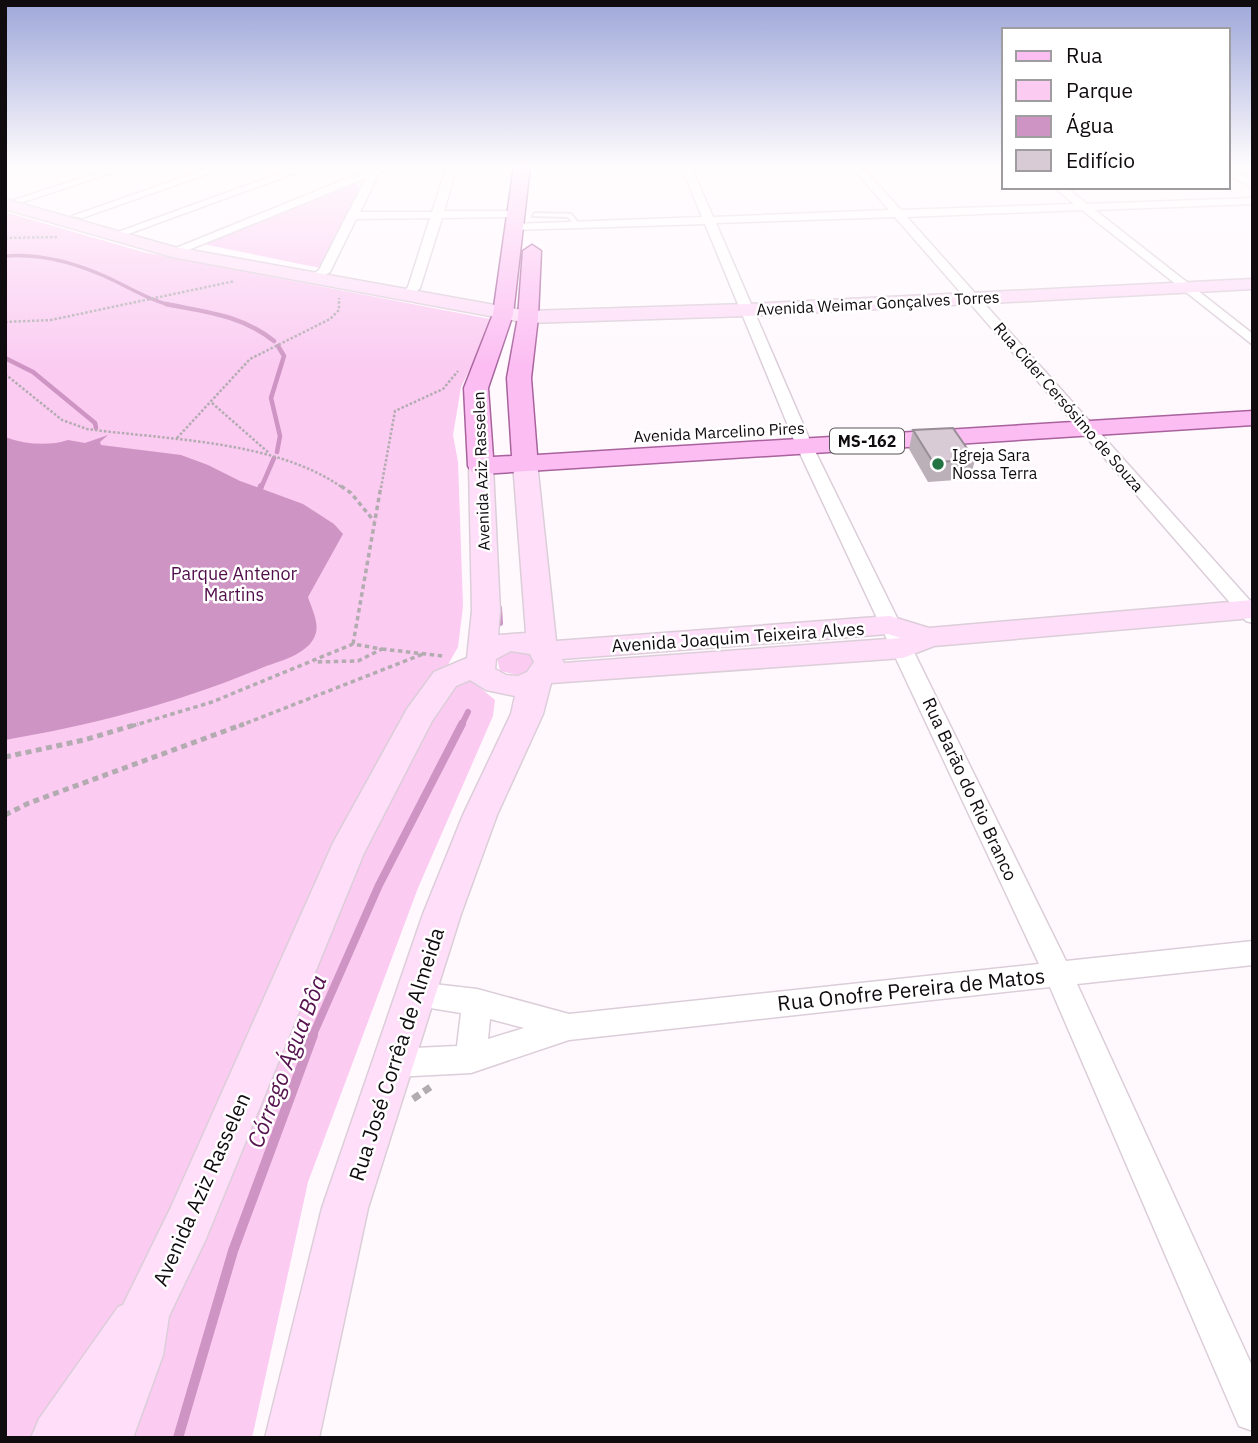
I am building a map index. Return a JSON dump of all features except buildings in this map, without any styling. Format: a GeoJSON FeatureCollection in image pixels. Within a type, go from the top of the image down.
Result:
{"type":"FeatureCollection","features":[{"type":"Feature","properties":{"kind":"main road"},"geometry":{"type":"LineString","coordinates":[[123,233],[178,249]]}},
{"type":"Feature","properties":{"kind":"main road"},"geometry":{"type":"LineString","coordinates":[[128,233],[178,249]]}},
{"type":"Feature","properties":{"kind":"main road","name":"Avenida Aziz Rasselen"},"geometry":{"type":"LineString","coordinates":[[481,660],[486,611],[476,388],[503,309],[523,233]]}},
{"type":"Feature","properties":{"kind":"main road","name":"Avenida Aziz Rasselen"},"geometry":{"type":"LineString","coordinates":[[527,233],[529,311],[519,378],[541,664]]}},
{"type":"Feature","properties":{"kind":"main road","name":"Avenida Weimar Gonçalves Torres"},"geometry":{"type":"LineString","coordinates":[[178,249],[503,309],[529,311],[745,305],[1179,284],[1253,284]]}},
{"type":"Feature","properties":{"kind":"main road","name":"Avenida Weimar Gonçalves Torres"},"geometry":{"type":"LineString","coordinates":[[1179,284],[1253,276]]}},
{"type":"Feature","properties":{"kind":"main road","name":"Avenida Marcelino Pires"},"geometry":{"type":"LineString","coordinates":[[479,457],[800,436],[1071,409],[1253,398]]}},
{"type":"Feature","properties":{"kind":"main road","name":"Avenida Marcelino Pires"},"geometry":{"type":"LineString","coordinates":[[800,436],[1088,428],[1253,418]]}},
{"type":"Feature","properties":{"kind":"main road"},"geometry":{"type":"LineString","coordinates":[[481,660],[480,672],[496,684],[509,686],[541,664],[1251,612]]}},
{"type":"Feature","properties":{"kind":"main road","name":"Avenida Aziz Rasselen"},"geometry":{"type":"LineString","coordinates":[[104,1438],[121,1404],[137,1355],[145,1312],[188,1224],[346,853],[425,707],[445,679],[481,660],[489,649],[510,641],[533,643],[541,664]]}},
{"type":"Feature","properties":{"kind":"main road","name":"Rua José Corrêa de Almeida"},"geometry":{"type":"LineString","coordinates":[[292,1438],[345,1208],[442,914],[480,815],[527,714],[541,664]]}},
{"type":"Feature","properties":{"kind":"main road"},"geometry":{"type":"LineString","coordinates":[[58,1438],[145,1312]]}},
{"type":"Feature","properties":{"kind":"street"},"geometry":{"type":"LineString","coordinates":[[178,249],[217,233]]}},
{"type":"Feature","properties":{"kind":"street"},"geometry":{"type":"LineString","coordinates":[[319,275],[342,233]]}},
{"type":"Feature","properties":{"kind":"street"},"geometry":{"type":"LineString","coordinates":[[410,292],[429,233]]}},
{"type":"Feature","properties":{"kind":"street","name":"Rua Barão do Rio Branco"},"geometry":{"type":"LineString","coordinates":[[715,233],[800,436],[907,637],[1253,1412]]}},
{"type":"Feature","properties":{"kind":"street","name":"Rua Cider Cersósimo de Souza"},"geometry":{"type":"LineString","coordinates":[[918,233],[1251,612]]}},
{"type":"Feature","properties":{"kind":"street"},"geometry":{"type":"LineString","coordinates":[[1116,233],[1253,341]]}},
{"type":"Feature","properties":{"kind":"street","name":"Rua Onofre Pereira de Matos"},"geometry":{"type":"LineString","coordinates":[[394,1063],[471,1059],[569,1027],[1253,953]]}},
{"type":"Feature","properties":{"kind":"street","name":"Rua Onofre Pereira de Matos"},"geometry":{"type":"LineString","coordinates":[[416,995],[477,1002],[569,1027]]}},
{"type":"Feature","properties":{"kind":"street"},"geometry":{"type":"LineString","coordinates":[[471,1059],[477,1002]]}},
{"type":"Feature","properties":{"kind":"path"},"geometry":{"type":"LineString","coordinates":[[5,238],[65,238]]}},
{"type":"Feature","properties":{"kind":"path"},"geometry":{"type":"LineString","coordinates":[[5,322],[51,320],[156,296],[240,281],[220,276]]}},
{"type":"Feature","properties":{"kind":"path"},"geometry":{"type":"LineString","coordinates":[[177,439],[250,359],[273,345],[328,322],[339,310],[339,296],[328,295]]}},
{"type":"Feature","properties":{"kind":"path"},"geometry":{"type":"LineString","coordinates":[[354,644],[374,521],[389,460],[395,411],[443,388],[462,366]]}},
{"type":"Feature","properties":{"kind":"path"},"geometry":{"type":"LineString","coordinates":[[5,374],[62,420],[88,429],[177,439],[271,455],[323,473],[351,493],[374,521]]}},
{"type":"Feature","properties":{"kind":"path"},"geometry":{"type":"LineString","coordinates":[[212,402],[271,455]]}},
{"type":"Feature","properties":{"kind":"path"},"geometry":{"type":"LineString","coordinates":[[5,757],[84,740],[176,713],[314,663],[354,644],[481,660]]}},
{"type":"Feature","properties":{"kind":"path"},"geometry":{"type":"LineString","coordinates":[[314,663],[372,659],[382,649]]}},
{"type":"Feature","properties":{"kind":"path"},"geometry":{"type":"LineString","coordinates":[[5,815],[29,803],[128,769],[423,654]]}},
{"type":"Feature","properties":{"kind":"path"},"geometry":{"type":"LineString","coordinates":[[409,1103],[428,1087],[440,1084]]}},
{"type":"Feature","properties":{"kind":"green space","name":"Parque Antenor Martins"},"geometry":{"type":"Polygon","coordinates":[[[5,233],[79,233],[143,252],[490,319],[489,330],[461,387],[453,435],[458,462],[463,606],[458,647],[441,677],[466,676],[495,700],[493,716],[418,888],[308,1182],[252,1438],[5,1438],[5,233]]]}},
{"type":"Feature","properties":{"kind":"green space"},"geometry":{"type":"Polygon","coordinates":[[[229,233],[337,233],[320,268],[203,244],[229,233]]]}},
{"type":"Feature","properties":{"kind":"green space"},"geometry":{"type":"Polygon","coordinates":[[[512,649],[530,652],[536,659],[530,671],[518,675],[500,671],[497,658],[512,649]]]}},
{"type":"Feature","properties":{"kind":"water"},"geometry":{"type":"Polygon","coordinates":[[[108,435],[100,442],[101,445],[181,455],[240,481],[303,504],[334,524],[343,534],[308,597],[315,618],[316,633],[305,649],[292,657],[201,691],[104,720],[5,740],[5,437],[21,442],[46,444],[68,440],[85,443],[108,435]]]}},
{"type":"Feature","properties":{"kind":"waterway"},"geometry":{"type":"LineString","coordinates":[[5,256],[34,256],[75,265],[170,305]]}},
{"type":"Feature","properties":{"kind":"waterway"},"geometry":{"type":"LineString","coordinates":[[170,305],[236,320],[274,341]]}},
{"type":"Feature","properties":{"kind":"waterway"},"geometry":{"type":"LineString","coordinates":[[170,305],[174,306]]}},
{"type":"Feature","properties":{"kind":"waterway"},"geometry":{"type":"LineString","coordinates":[[277,452],[280,436],[271,398],[284,356],[278,346]]}},
{"type":"Feature","properties":{"kind":"waterway"},"geometry":{"type":"LineString","coordinates":[[5,358],[33,372],[95,423],[96,428]]}},
{"type":"Feature","properties":{"kind":"waterway"},"geometry":{"type":"LineString","coordinates":[[261,488],[274,458]]}},
{"type":"Feature","properties":{"kind":"waterway","name":"Córrego Água Bôa"},"geometry":{"type":"LineString","coordinates":[[499,608],[500,623]]}},
{"type":"Feature","properties":{"kind":"waterway","name":"Córrego Água Bôa"},"geometry":{"type":"LineString","coordinates":[[462,724],[468,712]]}},
{"type":"Feature","properties":{"kind":"waterway","name":"Córrego Água Bôa"},"geometry":{"type":"LineString","coordinates":[[312,1037],[379,885],[462,724]]}},
{"type":"Feature","properties":{"kind":"waterway","name":"Córrego Água Bôa"},"geometry":{"type":"LineString","coordinates":[[178,1438],[233,1251],[313,1035]]}},
{"type":"Feature","properties":{"kind":"place","name":"Igreja Sara Nossa Terra"},"geometry":{"type":"Point","coordinates":[938,464]}}]}
